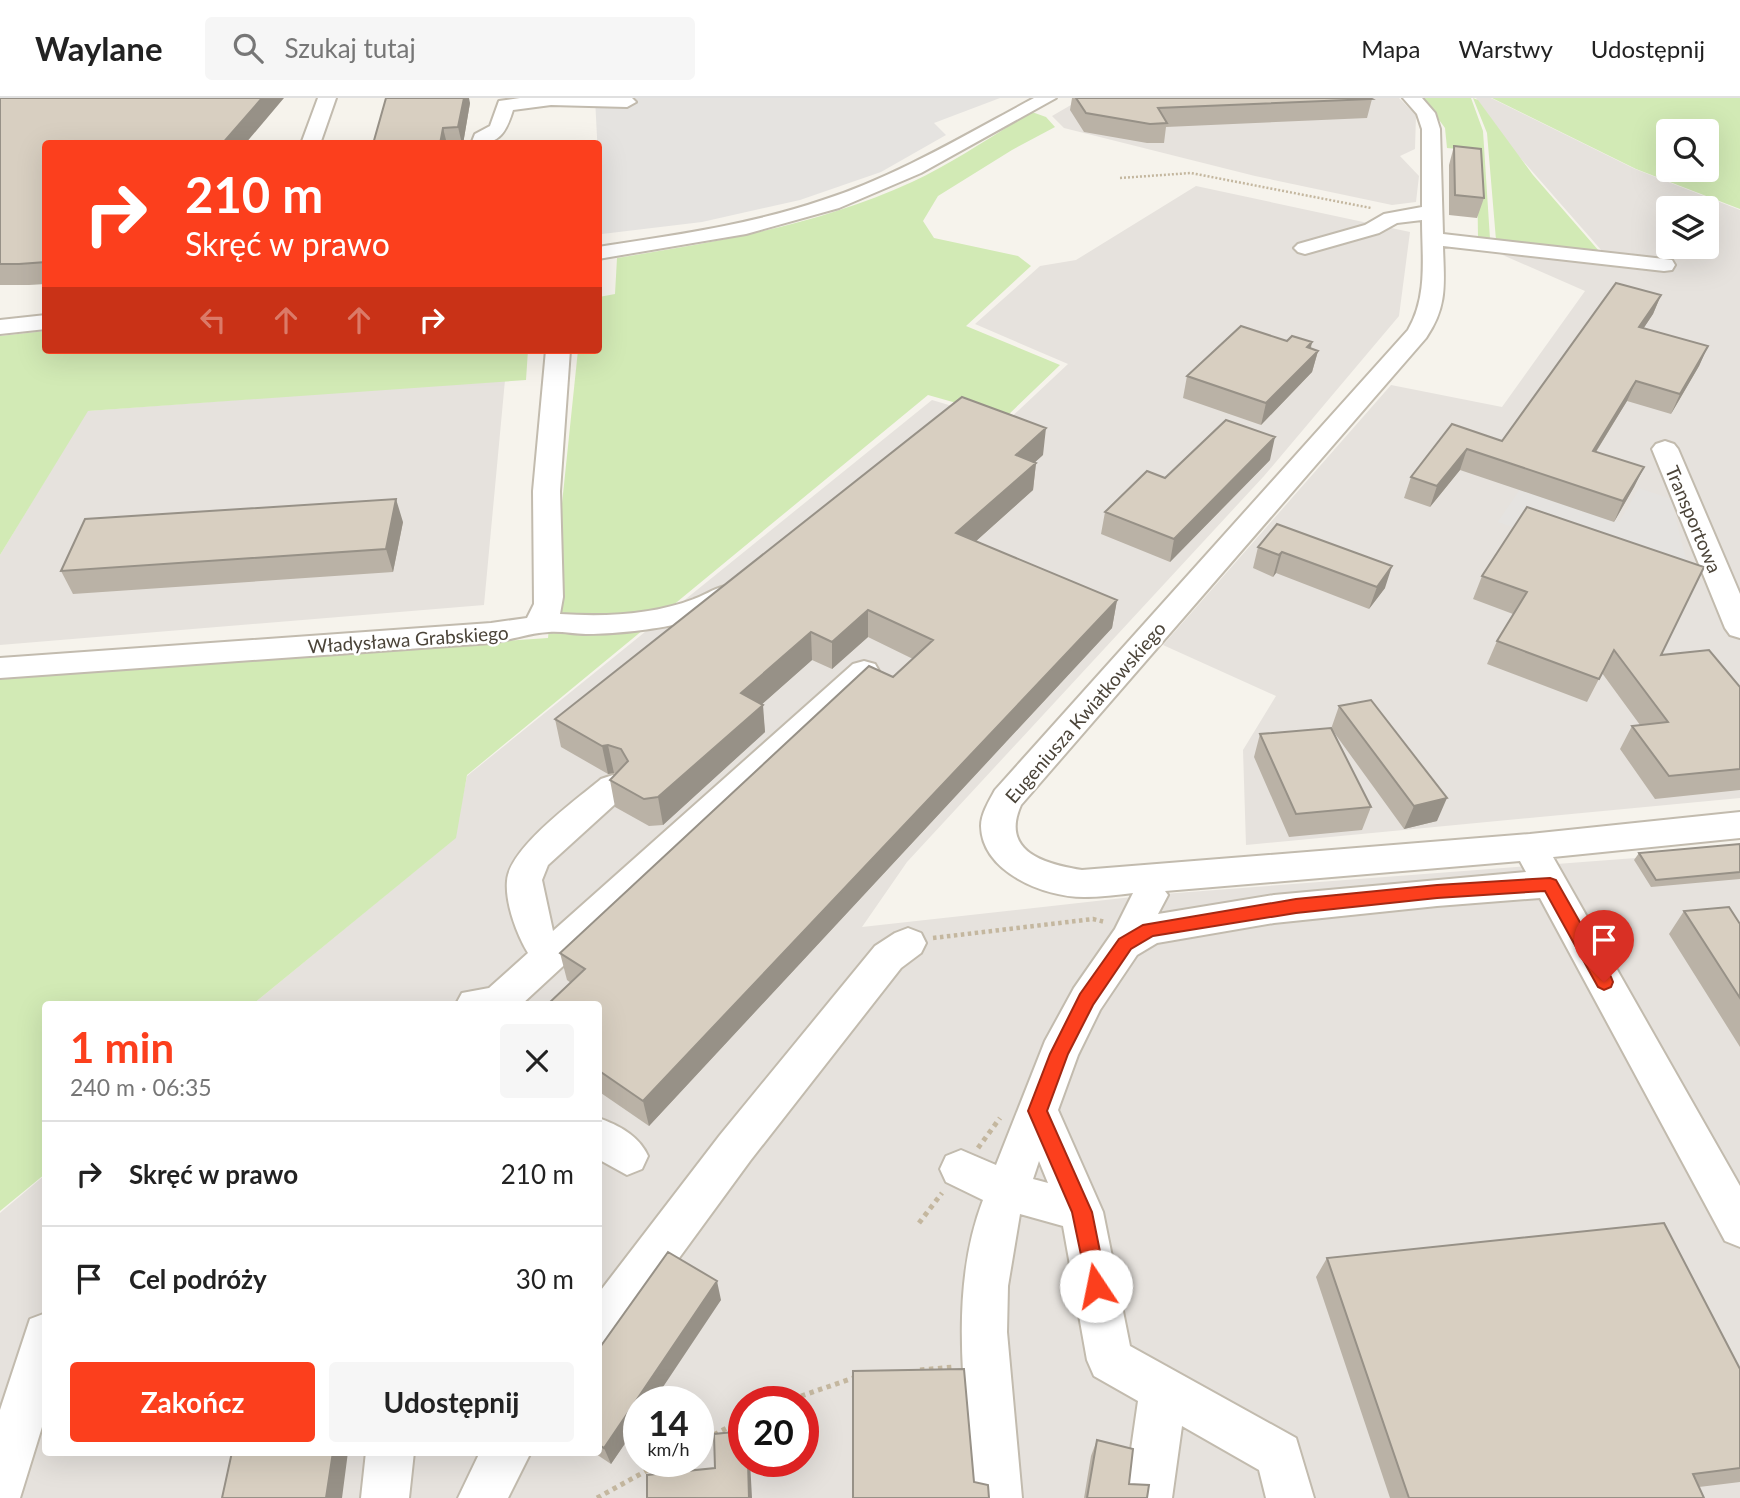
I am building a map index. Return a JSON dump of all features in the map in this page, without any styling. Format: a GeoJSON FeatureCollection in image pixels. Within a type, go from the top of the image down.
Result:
{"type":"FeatureCollection","features":[{"type":"Feature","properties":{"kind":"street"},"geometry":{"type":"LineString","coordinates":[[311,140],[327,98]]}},
{"type":"Feature","properties":{"kind":"street"},"geometry":{"type":"LineString","coordinates":[[602,252],[741,229],[826,206],[893,178],[1046,98]]}},
{"type":"Feature","properties":{"kind":"street","name":"Eugeniusza Kwiatkowskiego"},"geometry":{"type":"LineString","coordinates":[[1412,98],[1426,113],[1431,129],[1423,222],[1433,298],[1429,314],[1418,333],[1007,799],[998,822],[1004,848],[1022,866],[1051,879],[1082,884],[1530,847],[1740,825]]}},
{"type":"Feature","properties":{"kind":"street"},"geometry":{"type":"LineString","coordinates":[[481,140],[498,128],[505,105],[551,100],[627,102]]}},
{"type":"Feature","properties":{"kind":"street"},"geometry":{"type":"LineString","coordinates":[[1306,248],[1372,229],[1391,218],[1664,265]]}},
{"type":"Feature","properties":{"kind":"street"},"geometry":{"type":"LineString","coordinates":[[0,327],[42,322]]}},
{"type":"Feature","properties":{"kind":"street"},"geometry":{"type":"LineString","coordinates":[[558,354],[546,530],[549,598],[542,622],[576,626],[689,612],[726,596],[747,579]]}},
{"type":"Feature","properties":{"kind":"street","name":"Transportowa"},"geometry":{"type":"LineString","coordinates":[[1665,449],[1740,628]]}},
{"type":"Feature","properties":{"kind":"street","name":"Władysława Grabskiego"},"geometry":{"type":"LineString","coordinates":[[0,668],[491,633],[527,629],[542,622]]}},
{"type":"Feature","properties":{"kind":"street"},"geometry":{"type":"LineString","coordinates":[[494,1001],[553,953],[864,671]]}},
{"type":"Feature","properties":{"kind":"street"},"geometry":{"type":"LineString","coordinates":[[553,953],[542,944],[533,930],[524,880],[534,858],[613,786]]}},
{"type":"Feature","properties":{"kind":"street"},"geometry":{"type":"LineString","coordinates":[[1530,847],[1740,1227]]}},
{"type":"Feature","properties":{"kind":"street"},"geometry":{"type":"LineString","coordinates":[[1120,934],[1274,909],[1437,892],[1550,884]]}},
{"type":"Feature","properties":{"kind":"street"},"geometry":{"type":"LineString","coordinates":[[998,1498],[984,1332],[986,1286],[997,1219],[1059,1054],[1120,934],[1150,895]]}},
{"type":"Feature","properties":{"kind":"street"},"geometry":{"type":"LineString","coordinates":[[602,1326],[735,1148],[905,940]]}},
{"type":"Feature","properties":{"kind":"street"},"geometry":{"type":"LineString","coordinates":[[1038,1111],[1082,1212],[1110,1360],[1279,1455],[1290,1498]]}},
{"type":"Feature","properties":{"kind":"street"},"geometry":{"type":"LineString","coordinates":[[961,1169],[1008,1191],[1082,1212]]}},
{"type":"Feature","properties":{"kind":"street"},"geometry":{"type":"LineString","coordinates":[[0,1487],[15,1389],[42,1342]]}},
{"type":"Feature","properties":{"kind":"street"},"geometry":{"type":"LineString","coordinates":[[1149,1498],[1163,1390]]}},
{"type":"Feature","properties":{"kind":"street"},"geometry":{"type":"LineString","coordinates":[[386,1498],[390,1456]]}},
{"type":"Feature","properties":{"kind":"street"},"geometry":{"type":"LineString","coordinates":[[482,1498],[506,1456]]}},
{"type":"Feature","properties":{"kind":"path"},"geometry":{"type":"LineString","coordinates":[[1120,177],[1191,173],[1423,222]]}},
{"type":"Feature","properties":{"kind":"path"},"geometry":{"type":"LineString","coordinates":[[905,940],[1093,919],[1120,934]]}},
{"type":"Feature","properties":{"kind":"path"},"geometry":{"type":"LineString","coordinates":[[906,1371],[986,1363]]}},
{"type":"Feature","properties":{"kind":"path"},"geometry":{"type":"LineString","coordinates":[[819,1389],[852,1376],[866,1375]]}},
{"type":"Feature","properties":{"kind":"path"},"geometry":{"type":"LineString","coordinates":[[597,1498],[635,1477]]}},
{"type":"Feature","properties":{"kind":"shaded area"},"geometry":{"type":"Polygon","coordinates":[[[595,98],[1000,98],[934,123],[946,135],[881,172],[800,200],[702,222],[602,234],[602,140],[597,140],[595,98]]]}},
{"type":"Feature","properties":{"kind":"shaded area"},"geometry":{"type":"Polygon","coordinates":[[[1083,98],[1399,98],[1416,115],[1415,149],[1400,156],[1419,176],[1416,202],[1392,205],[1255,176],[1064,128],[1052,116],[1083,98]]]}},
{"type":"Feature","properties":{"kind":"shaded area"},"geometry":{"type":"Polygon","coordinates":[[[1476,98],[1491,98],[1656,177],[1656,182],[1668,182],[1704,196],[1656,196],[1656,259],[1719,259],[1719,202],[1740,210],[1740,798],[1246,845],[1243,750],[1276,696],[1163,645],[1391,385],[1502,407],[1585,291],[1489,249],[1602,251],[1516,153],[1476,98]]]}},
{"type":"Feature","properties":{"kind":"shaded area"},"geometry":{"type":"Polygon","coordinates":[[[1196,186],[1410,232],[1399,316],[1264,476],[907,862],[862,927],[1150,895],[1740,850],[1740,1498],[0,1498],[0,1213],[42,1178],[42,1456],[602,1456],[602,1001],[257,1001],[454,839],[467,776],[932,400],[1006,422],[1068,364],[975,324],[1040,266],[1076,260],[1196,186]]]}},
{"type":"Feature","properties":{"kind":"shaded area"},"geometry":{"type":"Polygon","coordinates":[[[505,380],[484,605],[0,645],[0,555],[87,411],[505,380]]]}},
{"type":"Feature","properties":{"kind":"shaded area"},"geometry":{"type":"Polygon","coordinates":[[[1639,488],[1671,499],[1694,591],[1498,522],[1520,489],[1619,522],[1639,488]]]}},
{"type":"Feature","properties":{"kind":"green space"},"geometry":{"type":"Polygon","coordinates":[[[1423,98],[1471,98],[1483,131],[1490,239],[1478,238],[1477,168],[1469,150],[1447,148],[1445,128],[1423,98]]]}},
{"type":"Feature","properties":{"kind":"green space"},"geometry":{"type":"Polygon","coordinates":[[[1473,98],[1478,100],[1533,175],[1599,251],[1496,240],[1487,133],[1473,98]]]}},
{"type":"Feature","properties":{"kind":"green space"},"geometry":{"type":"Polygon","coordinates":[[[1492,98],[1740,98],[1740,209],[1719,201],[1719,196],[1706,196],[1670,182],[1719,182],[1719,119],[1656,119],[1656,177],[1492,98]]]}},
{"type":"Feature","properties":{"kind":"green space"},"geometry":{"type":"Polygon","coordinates":[[[1032,112],[1046,117],[1055,127],[938,196],[923,221],[934,238],[1018,256],[1031,266],[966,326],[1060,365],[1006,417],[928,395],[467,775],[456,838],[257,1001],[42,1001],[42,1176],[0,1211],[0,676],[548,638],[578,354],[602,354],[602,296],[615,294],[617,258],[730,238],[804,221],[876,197],[958,158],[1032,112]]]}},
{"type":"Feature","properties":{"kind":"green space"},"geometry":{"type":"Polygon","coordinates":[[[42,331],[42,354],[528,354],[526,380],[88,411],[0,555],[0,336],[42,331]]]}},
{"type":"Feature","properties":{"kind":"building"},"geometry":{"type":"Polygon","coordinates":[[[0,98],[262,98],[225,140],[42,140],[42,262],[0,264],[0,98]]]}},
{"type":"Feature","properties":{"kind":"building"},"geometry":{"type":"Polygon","coordinates":[[[386,98],[464,98],[458,127],[443,128],[441,140],[374,140],[386,98]]]}},
{"type":"Feature","properties":{"kind":"building"},"geometry":{"type":"Polygon","coordinates":[[[1076,98],[1372,99],[1158,108],[1167,123],[1150,124],[1086,113],[1076,98]]]}},
{"type":"Feature","properties":{"kind":"building"},"geometry":{"type":"Polygon","coordinates":[[[1454,146],[1481,149],[1484,198],[1455,195],[1454,146]]]}},
{"type":"Feature","properties":{"kind":"building"},"geometry":{"type":"Polygon","coordinates":[[[1616,283],[1661,295],[1639,327],[1708,346],[1680,394],[1636,381],[1593,451],[1644,467],[1623,501],[1467,449],[1437,486],[1411,477],[1452,424],[1502,441],[1616,283]]]}},
{"type":"Feature","properties":{"kind":"building"},"geometry":{"type":"Polygon","coordinates":[[[1241,326],[1287,341],[1292,336],[1312,342],[1307,347],[1318,351],[1266,403],[1187,376],[1241,326]]]}},
{"type":"Feature","properties":{"kind":"building"},"geometry":{"type":"Polygon","coordinates":[[[962,397],[1046,428],[1016,455],[1036,463],[956,533],[1117,600],[643,1101],[602,1073],[602,1001],[551,1001],[585,969],[560,953],[869,666],[893,677],[933,640],[868,610],[832,642],[811,632],[741,693],[763,705],[658,797],[644,799],[610,780],[628,761],[621,749],[602,746],[555,719],[962,397]]]}},
{"type":"Feature","properties":{"kind":"building"},"geometry":{"type":"Polygon","coordinates":[[[1226,420],[1275,437],[1174,539],[1105,512],[1147,471],[1165,478],[1226,420]]]}},
{"type":"Feature","properties":{"kind":"building"},"geometry":{"type":"Polygon","coordinates":[[[396,499],[386,549],[61,571],[85,519],[396,499]]]}},
{"type":"Feature","properties":{"kind":"building"},"geometry":{"type":"Polygon","coordinates":[[[1527,507],[1704,567],[1661,655],[1709,650],[1740,687],[1740,769],[1669,776],[1632,726],[1668,722],[1614,650],[1599,679],[1497,641],[1527,592],[1482,576],[1527,507]]]}},
{"type":"Feature","properties":{"kind":"building"},"geometry":{"type":"Polygon","coordinates":[[[1277,524],[1392,566],[1377,587],[1282,552],[1279,555],[1258,547],[1277,524]]]}},
{"type":"Feature","properties":{"kind":"building"},"geometry":{"type":"Polygon","coordinates":[[[1371,700],[1447,798],[1414,806],[1339,706],[1371,700]]]}},
{"type":"Feature","properties":{"kind":"building"},"geometry":{"type":"Polygon","coordinates":[[[1331,728],[1371,807],[1296,814],[1260,734],[1331,728]]]}},
{"type":"Feature","properties":{"kind":"building"},"geometry":{"type":"Polygon","coordinates":[[[1740,844],[1740,872],[1656,880],[1639,853],[1740,844]]]}},
{"type":"Feature","properties":{"kind":"building"},"geometry":{"type":"Polygon","coordinates":[[[1729,907],[1740,924],[1740,998],[1684,911],[1729,907]]]}},
{"type":"Feature","properties":{"kind":"building"},"geometry":{"type":"Polygon","coordinates":[[[1664,1223],[1740,1369],[1740,1468],[1693,1474],[1704,1498],[1409,1498],[1327,1258],[1664,1223]]]}},
{"type":"Feature","properties":{"kind":"building"},"geometry":{"type":"Polygon","coordinates":[[[668,1252],[717,1281],[646,1386],[623,1386],[623,1420],[604,1448],[602,1344],[668,1252]]]}},
{"type":"Feature","properties":{"kind":"building"},"geometry":{"type":"Polygon","coordinates":[[[964,1369],[974,1482],[988,1485],[989,1498],[853,1498],[853,1371],[964,1369]]]}},
{"type":"Feature","properties":{"kind":"building"},"geometry":{"type":"Polygon","coordinates":[[[728,1433],[728,1477],[748,1477],[749,1498],[647,1498],[647,1477],[714,1477],[714,1434],[728,1433]]]}},
{"type":"Feature","properties":{"kind":"building"},"geometry":{"type":"Polygon","coordinates":[[[1097,1440],[1133,1449],[1129,1484],[1149,1485],[1147,1498],[1087,1498],[1097,1440]]]}},
{"type":"Feature","properties":{"kind":"building"},"geometry":{"type":"Polygon","coordinates":[[[231,1456],[332,1456],[326,1498],[222,1498],[231,1456]]]}},
{"type":"Feature","properties":{"kind":"route"},"geometry":{"type":"LineString","coordinates":[[1096,1286],[1082,1212],[1038,1111],[1059,1054],[1087,999],[1125,944],[1149,930],[1274,909],[1437,892],[1550,884],[1604,982]]}}]}
